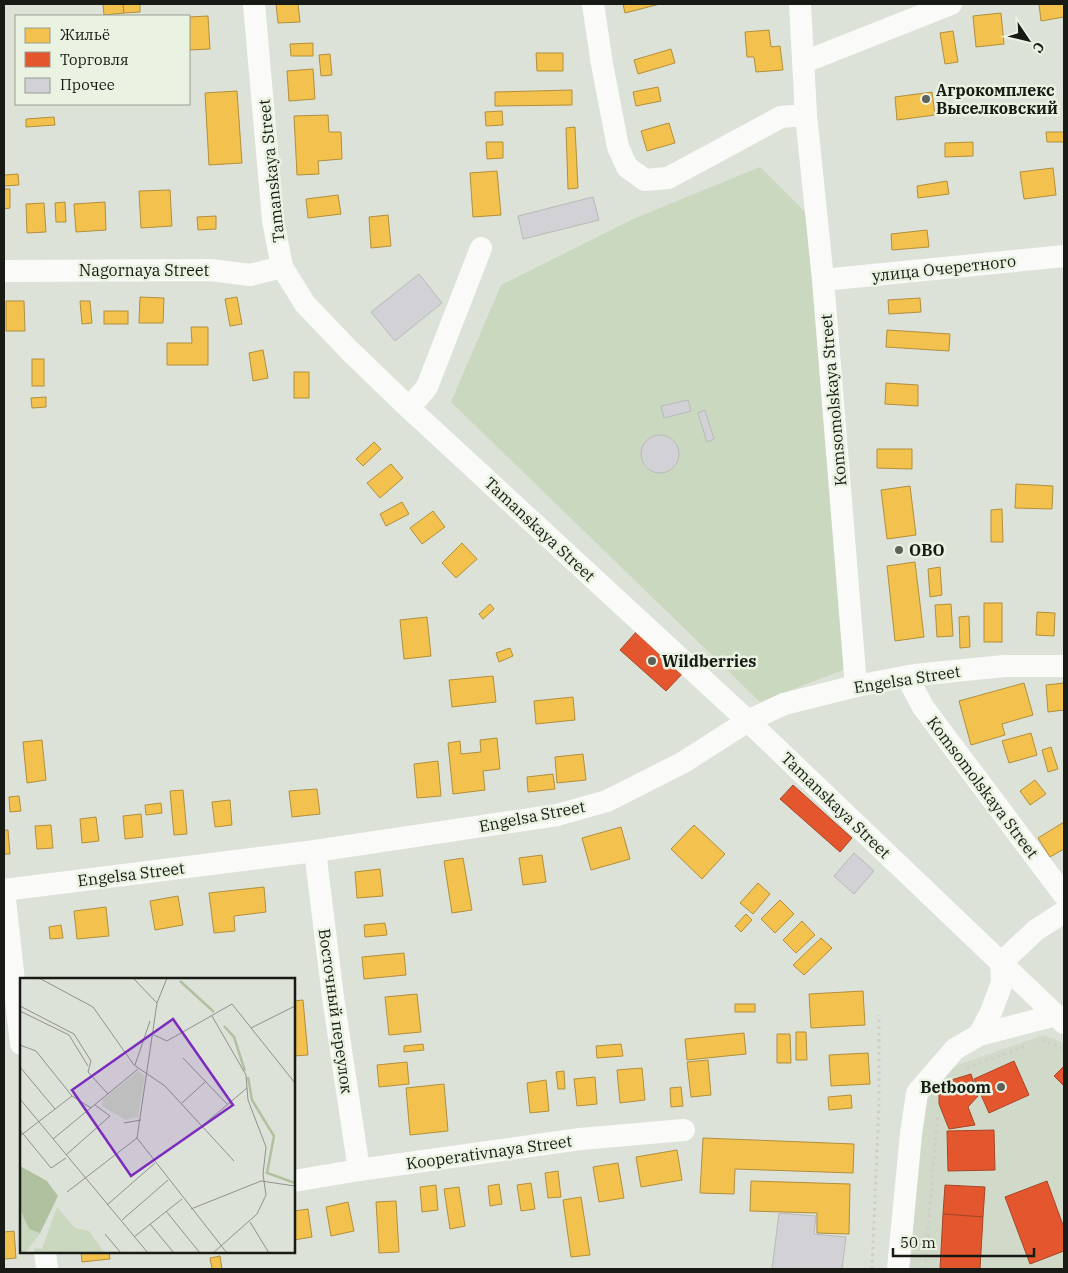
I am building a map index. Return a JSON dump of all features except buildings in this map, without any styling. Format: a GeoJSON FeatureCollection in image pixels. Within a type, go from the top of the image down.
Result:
{"type":"FeatureCollection","features":[{"type":"Feature","properties":{"kind":"street","name":"Tamanskaya Street"},"geometry":{"type":"LineString","coordinates":[[254,4],[273,220],[282,267],[305,304],[409,408],[748,721],[1060,1019]]}},
{"type":"Feature","properties":{"kind":"street"},"geometry":{"type":"LineString","coordinates":[[593,4],[618,147],[626,167],[645,180],[668,178],[781,117],[806,115]]}},
{"type":"Feature","properties":{"kind":"street","name":"Komsomolskaya Street"},"geometry":{"type":"LineString","coordinates":[[800,4],[806,115],[824,280],[856,686]]}},
{"type":"Feature","properties":{"kind":"street"},"geometry":{"type":"LineString","coordinates":[[804,62],[951,4]]}},
{"type":"Feature","properties":{"kind":"street"},"geometry":{"type":"LineString","coordinates":[[409,408],[427,386],[481,248]]}},
{"type":"Feature","properties":{"kind":"street","name":"улица Очеретного"},"geometry":{"type":"LineString","coordinates":[[824,280],[1064,256]]}},
{"type":"Feature","properties":{"kind":"street","name":"Nagornaya Street"},"geometry":{"type":"LineString","coordinates":[[4,271],[211,270],[250,275],[282,267]]}},
{"type":"Feature","properties":{"kind":"street","name":"Engelsa Street"},"geometry":{"type":"LineString","coordinates":[[4,890],[314,851],[557,815],[607,801],[682,763],[748,721],[784,704],[856,686],[907,677],[1004,666],[1064,666]]}},
{"type":"Feature","properties":{"kind":"street","name":"Komsomolskaya Street"},"geometry":{"type":"LineString","coordinates":[[907,677],[923,707],[1064,894]]}},
{"type":"Feature","properties":{"kind":"street","name":"Восточный переулок"},"geometry":{"type":"LineString","coordinates":[[314,851],[333,997],[359,1170]]}},
{"type":"Feature","properties":{"kind":"street"},"geometry":{"type":"LineString","coordinates":[[4,890],[20,1035]]}},
{"type":"Feature","properties":{"kind":"street"},"geometry":{"type":"LineString","coordinates":[[979,1035],[991,1012],[1002,983],[1001,963],[1036,930],[1064,912]]}},
{"type":"Feature","properties":{"kind":"street","name":"Tamanskaya Street"},"geometry":{"type":"LineString","coordinates":[[898,1269],[911,1134],[917,1093],[955,1049],[979,1035],[1060,1019]]}},
{"type":"Feature","properties":{"kind":"street","name":"Kooperativnaya Street"},"geometry":{"type":"LineString","coordinates":[[295,1181],[580,1139],[684,1130]]}},
{"type":"Feature","properties":{"kind":"street"},"geometry":{"type":"LineString","coordinates":[[45,1253],[47,1269]]}},
{"type":"Feature","properties":{"kind":"path"},"geometry":{"type":"LineString","coordinates":[[872,1269],[879,1103],[879,1015]]}},
{"type":"Feature","properties":{"kind":"path"},"geometry":{"type":"LineString","coordinates":[[963,1069],[1042,1040],[1064,1049]]}},
{"type":"Feature","properties":{"kind":"path"},"geometry":{"type":"LineString","coordinates":[[926,1269],[937,1121],[934,1107]]}},
{"type":"Feature","properties":{"kind":"shaded area"},"geometry":{"type":"Polygon","coordinates":[[[760,167],[812,219],[844,611],[843,670],[760,702],[451,402],[501,285],[633,219],[760,167]]]}},
{"type":"Feature","properties":{"kind":"shaded area"},"geometry":{"type":"Polygon","coordinates":[[[1044,1035],[1064,1043],[1064,1269],[910,1269],[924,1098],[949,1068],[1044,1035]]]}},
{"type":"Feature","properties":{"kind":"place","name":"Агрокомплекс Выселковский"},"geometry":{"type":"Point","coordinates":[926,99]}},
{"type":"Feature","properties":{"kind":"place","name":"ОВО"},"geometry":{"type":"Point","coordinates":[899,550]}},
{"type":"Feature","properties":{"kind":"place","name":"Wildberries"},"geometry":{"type":"Point","coordinates":[652,661]}},
{"type":"Feature","properties":{"kind":"place","name":"Betboom"},"geometry":{"type":"Point","coordinates":[1001,1087]}}]}
